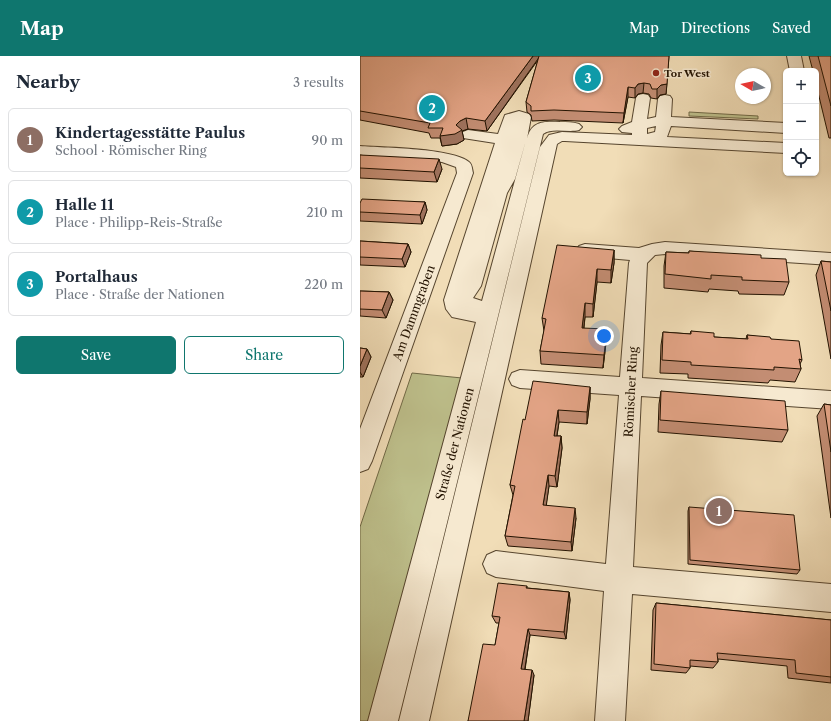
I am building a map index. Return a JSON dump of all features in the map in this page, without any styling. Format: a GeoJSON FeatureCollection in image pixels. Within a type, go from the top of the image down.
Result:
{"type":"FeatureCollection","features":[{"type":"Feature","properties":{"kind":"street"},"geometry":{"type":"LineString","coordinates":[[794,56],[796,68]]}},
{"type":"Feature","properties":{"kind":"street"},"geometry":{"type":"LineString","coordinates":[[632,131],[643,98]]}},
{"type":"Feature","properties":{"kind":"street"},"geometry":{"type":"LineString","coordinates":[[644,140],[661,135],[664,130],[665,99]]}},
{"type":"Feature","properties":{"kind":"street"},"geometry":{"type":"LineString","coordinates":[[533,177],[551,140],[557,137],[632,131],[664,121],[783,128]]}},
{"type":"Feature","properties":{"kind":"street"},"geometry":{"type":"LineString","coordinates":[[468,135],[519,139],[536,132],[544,126],[632,131],[644,140],[783,148]]}},
{"type":"Feature","properties":{"kind":"street"},"geometry":{"type":"LineString","coordinates":[[519,139],[533,177]]}},
{"type":"Feature","properties":{"kind":"street"},"geometry":{"type":"LineString","coordinates":[[489,313],[459,312],[456,309],[454,300],[519,139]]}},
{"type":"Feature","properties":{"kind":"street","name":"Am Dammgraben"},"geometry":{"type":"LineString","coordinates":[[360,151],[444,157],[463,165],[465,173],[370,406],[360,461]]}},
{"type":"Feature","properties":{"kind":"street","name":"Straße der Nationen"},"geometry":{"type":"LineString","coordinates":[[383,721],[489,313],[533,177]]}},
{"type":"Feature","properties":{"kind":"street","name":"Straße der Nationen"},"geometry":{"type":"LineString","coordinates":[[414,721],[533,177]]}},
{"type":"Feature","properties":{"kind":"street"},"geometry":{"type":"LineString","coordinates":[[566,249],[642,255],[652,249],[665,248],[831,259]]}},
{"type":"Feature","properties":{"kind":"street","name":"Römischer Ring"},"geometry":{"type":"LineString","coordinates":[[610,721],[638,263],[642,255]]}},
{"type":"Feature","properties":{"kind":"street"},"geometry":{"type":"LineString","coordinates":[[520,379],[831,400]]}},
{"type":"Feature","properties":{"kind":"street"},"geometry":{"type":"LineString","coordinates":[[496,564],[619,579],[831,598]]}},
{"type":"Feature","properties":{"kind":"green space"},"geometry":{"type":"Polygon","coordinates":[[[689,112],[758,116],[758,119],[689,116],[689,112]]]}},
{"type":"Feature","properties":{"kind":"green space"},"geometry":{"type":"Polygon","coordinates":[[[412,373],[462,378],[368,721],[360,721],[360,527],[412,373]]]}},
{"type":"Feature","properties":{"kind":"building"},"geometry":{"type":"Polygon","coordinates":[[[360,56],[533,56],[485,121],[466,118],[456,125],[462,130],[455,134],[440,136],[443,128],[428,128],[430,123],[360,111],[360,56]]]}},
{"type":"Feature","properties":{"kind":"building"},"geometry":{"type":"Polygon","coordinates":[[[539,56],[669,56],[667,84],[661,85],[657,89],[652,89],[650,84],[644,83],[638,84],[635,88],[628,87],[624,113],[554,110],[531,111],[531,106],[526,102],[539,56]]]}},
{"type":"Feature","properties":{"kind":"building"},"geometry":{"type":"Polygon","coordinates":[[[818,56],[831,56],[831,106],[818,56]]]}},
{"type":"Feature","properties":{"kind":"building"},"geometry":{"type":"Polygon","coordinates":[[[360,155],[439,159],[434,172],[360,168],[360,155]]]}},
{"type":"Feature","properties":{"kind":"building"},"geometry":{"type":"Polygon","coordinates":[[[362,199],[425,202],[420,215],[360,212],[360,203],[362,199]]]}},
{"type":"Feature","properties":{"kind":"building"},"geometry":{"type":"Polygon","coordinates":[[[360,241],[408,244],[402,259],[360,257],[360,241]]]}},
{"type":"Feature","properties":{"kind":"building"},"geometry":{"type":"Polygon","coordinates":[[[557,245],[614,250],[611,270],[597,269],[593,304],[585,303],[582,328],[607,329],[604,355],[540,351],[546,319],[542,318],[557,245]]]}},
{"type":"Feature","properties":{"kind":"building"},"geometry":{"type":"Polygon","coordinates":[[[689,251],[761,255],[761,258],[786,259],[789,282],[742,280],[742,277],[711,275],[711,279],[665,274],[666,252],[689,253],[689,251]]]}},
{"type":"Feature","properties":{"kind":"building"},"geometry":{"type":"Polygon","coordinates":[[[821,261],[831,262],[831,311],[821,261]]]}},
{"type":"Feature","properties":{"kind":"building"},"geometry":{"type":"Polygon","coordinates":[[[360,291],[389,292],[382,310],[360,309],[360,291]]]}},
{"type":"Feature","properties":{"kind":"building"},"geometry":{"type":"Polygon","coordinates":[[[691,331],[714,333],[714,337],[748,339],[747,335],[770,337],[771,339],[799,341],[802,360],[799,359],[801,369],[774,367],[774,370],[691,365],[691,362],[662,360],[663,332],[691,334],[691,331]]]}},
{"type":"Feature","properties":{"kind":"building"},"geometry":{"type":"Polygon","coordinates":[[[360,348],[367,349],[360,366],[360,348]]]}},
{"type":"Feature","properties":{"kind":"building"},"geometry":{"type":"Polygon","coordinates":[[[533,381],[590,387],[587,412],[558,410],[554,436],[561,436],[555,476],[548,475],[543,505],[575,508],[571,542],[505,536],[515,486],[510,485],[523,419],[525,420],[533,381]]]}},
{"type":"Feature","properties":{"kind":"building"},"geometry":{"type":"Polygon","coordinates":[[[661,391],[785,401],[788,430],[660,420],[661,391]]]}},
{"type":"Feature","properties":{"kind":"building"},"geometry":{"type":"Polygon","coordinates":[[[824,404],[831,405],[831,452],[824,404]]]}},
{"type":"Feature","properties":{"kind":"building"},"geometry":{"type":"Polygon","coordinates":[[[689,507],[794,515],[800,570],[690,560],[689,507]]]}},
{"type":"Feature","properties":{"kind":"building"},"geometry":{"type":"Polygon","coordinates":[[[498,583],[527,586],[526,588],[569,592],[564,632],[528,629],[521,669],[532,670],[524,721],[468,721],[483,644],[495,645],[500,617],[492,616],[498,583]]]}},
{"type":"Feature","properties":{"kind":"building"},"geometry":{"type":"Polygon","coordinates":[[[656,603],[831,620],[831,677],[796,673],[795,660],[717,653],[718,662],[690,660],[690,668],[654,664],[656,603]]]}},
{"type":"Feature","properties":{"kind":"place","name":"Tor West"},"geometry":{"type":"Point","coordinates":[656,73]}},
{"type":"Feature","properties":{"kind":"place","name":"Portalhaus"},"geometry":{"type":"Point","coordinates":[588,78]}},
{"type":"Feature","properties":{"kind":"place","name":"Halle 11"},"geometry":{"type":"Point","coordinates":[432,108]}},
{"type":"Feature","properties":{"kind":"place","name":"Kindertagesstätte Paulus"},"geometry":{"type":"Point","coordinates":[719,511]}}]}
